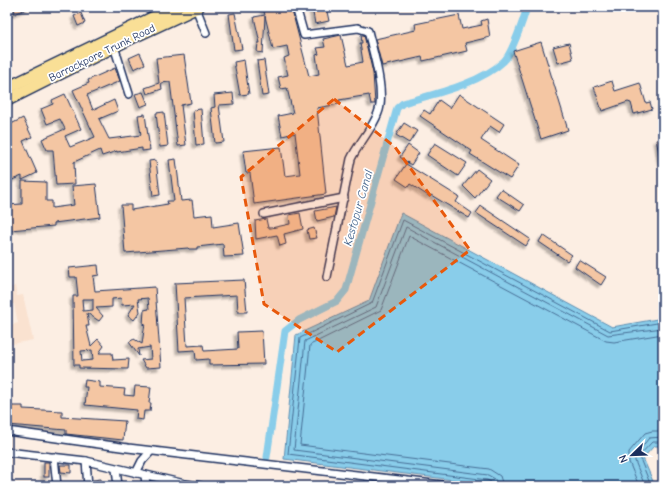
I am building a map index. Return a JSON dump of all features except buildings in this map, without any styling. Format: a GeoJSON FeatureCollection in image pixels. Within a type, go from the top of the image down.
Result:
{"type":"FeatureCollection","features":[{"type":"Feature","properties":{"kind":"main road","name":"Barrackpore Trunk Road"},"geometry":{"type":"LineString","coordinates":[[7,88],[175,7]]}},
{"type":"Feature","properties":{"kind":"main road","name":"Barrackpore Trunk Road"},"geometry":{"type":"LineString","coordinates":[[7,100],[114,46],[197,7]]}},
{"type":"Feature","properties":{"kind":"street"},"geometry":{"type":"LineString","coordinates":[[197,7],[206,33]]}},
{"type":"Feature","properties":{"kind":"street"},"geometry":{"type":"LineString","coordinates":[[296,7],[304,34],[358,28],[368,31],[378,80],[381,104],[378,114],[351,159],[327,277]]}},
{"type":"Feature","properties":{"kind":"street"},"geometry":{"type":"LineString","coordinates":[[114,46],[129,94]]}},
{"type":"Feature","properties":{"kind":"street"},"geometry":{"type":"LineString","coordinates":[[264,214],[344,198]]}},
{"type":"Feature","properties":{"kind":"street"},"geometry":{"type":"LineString","coordinates":[[7,431],[151,451],[450,486]]}},
{"type":"Feature","properties":{"kind":"street"},"geometry":{"type":"LineString","coordinates":[[136,473],[142,461],[151,451]]}},
{"type":"Feature","properties":{"kind":"street"},"geometry":{"type":"LineString","coordinates":[[7,452],[86,461],[185,485],[200,486]]}},
{"type":"Feature","properties":{"kind":"street"},"geometry":{"type":"LineString","coordinates":[[54,457],[57,486]]}},
{"type":"Feature","properties":{"kind":"street"},"geometry":{"type":"LineString","coordinates":[[86,461],[88,486]]}},
{"type":"Feature","properties":{"kind":"street"},"geometry":{"type":"LineString","coordinates":[[116,469],[118,486]]}},
{"type":"Feature","properties":{"kind":"street"},"geometry":{"type":"LineString","coordinates":[[145,475],[146,486]]}},
{"type":"Feature","properties":{"kind":"highlighted area"},"geometry":{"type":"Polygon","coordinates":[[[334,99],[395,147],[470,250],[337,352],[264,304],[241,177],[334,99]]]}},
{"type":"Feature","properties":{"kind":"shaded area"},"geometry":{"type":"Polygon","coordinates":[[[15,286],[17,296],[23,295],[33,340],[7,345],[7,326],[18,323],[14,304],[7,305],[7,288],[15,286]]]}},
{"type":"Feature","properties":{"kind":"shaded area"},"geometry":{"type":"Polygon","coordinates":[[[7,345],[11,361],[7,362],[7,345]]]}},
{"type":"Feature","properties":{"kind":"water"},"geometry":{"type":"Polygon","coordinates":[[[401,213],[612,327],[663,318],[663,446],[654,446],[643,458],[655,486],[503,486],[284,459],[296,335],[369,301],[401,213]]]}},
{"type":"Feature","properties":{"kind":"waterway","name":"Kestopur Canal"},"geometry":{"type":"LineString","coordinates":[[267,457],[285,331],[299,320],[337,301],[346,290],[397,108],[403,103],[470,82],[494,69],[504,61],[511,51],[527,7]]}}]}
